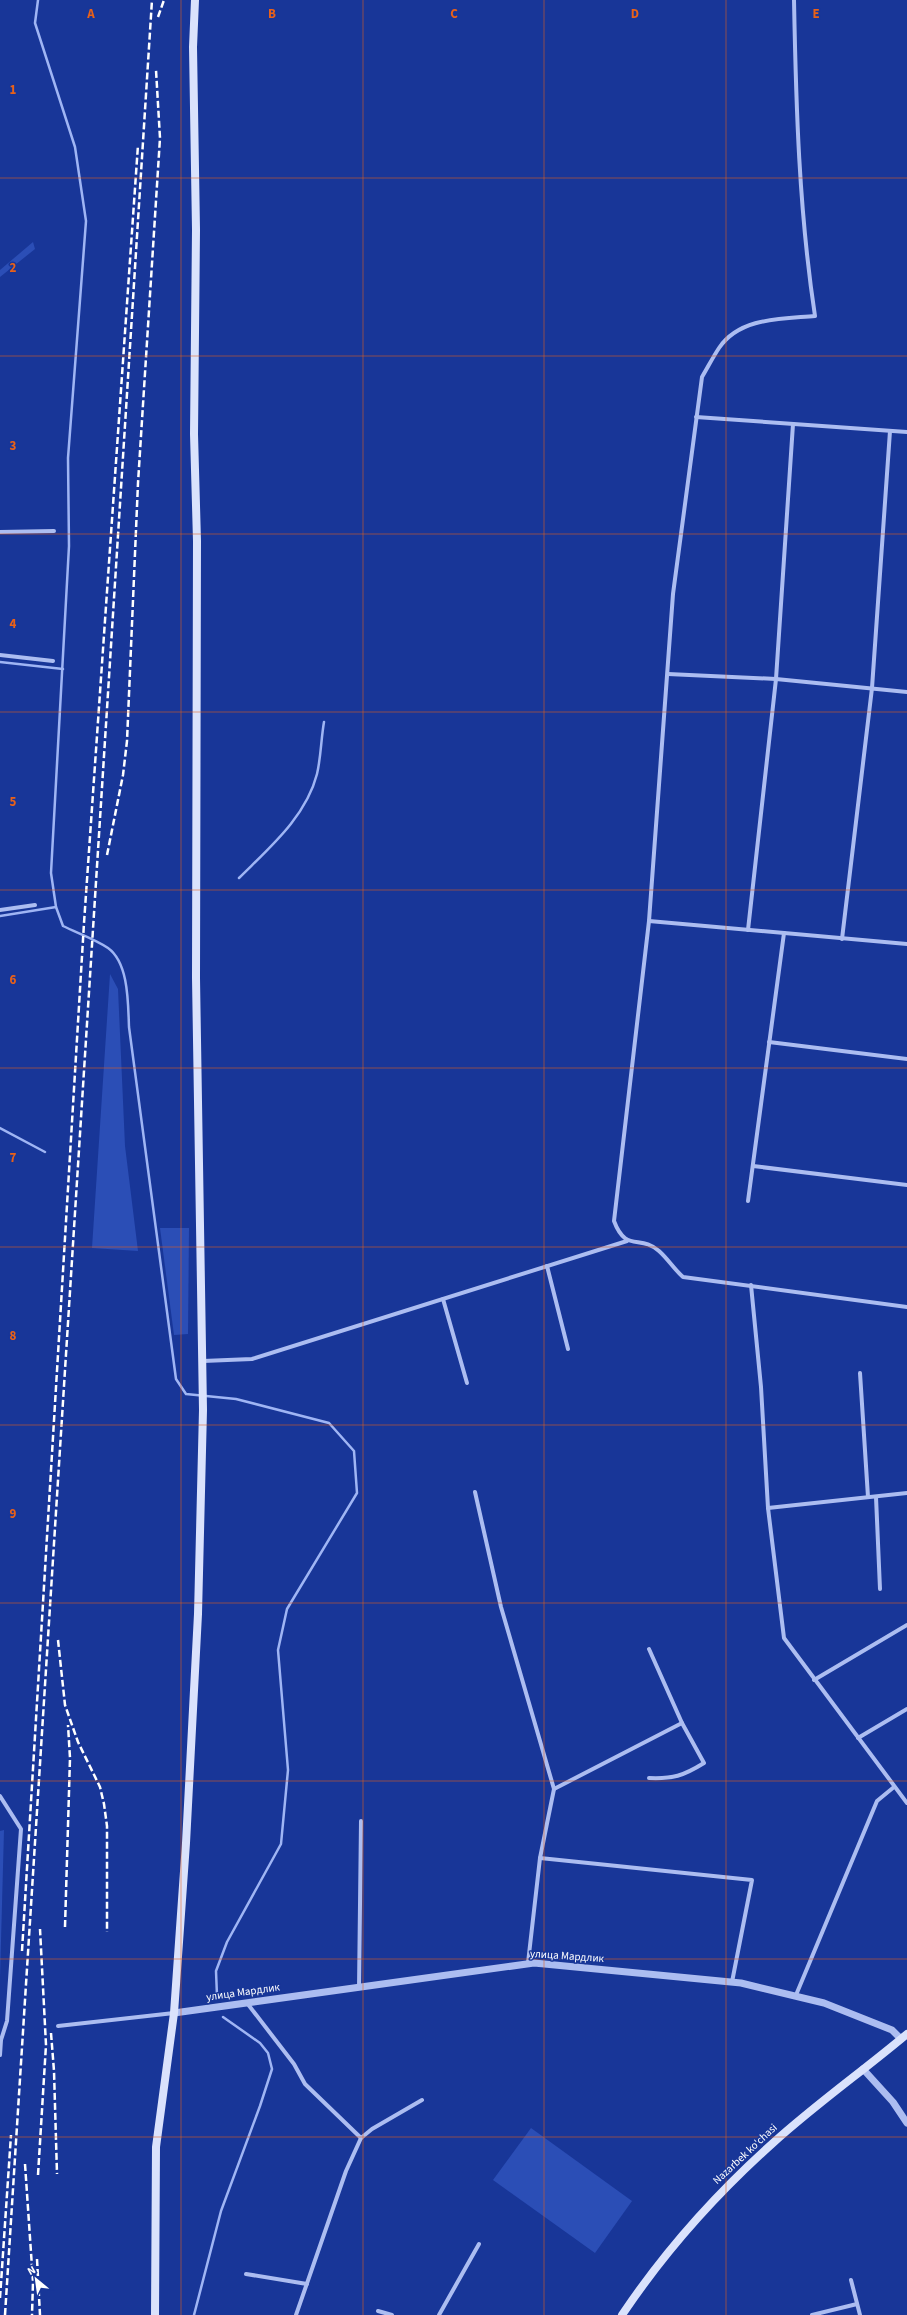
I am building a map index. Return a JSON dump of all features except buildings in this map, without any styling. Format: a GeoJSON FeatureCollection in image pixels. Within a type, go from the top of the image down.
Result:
{"type":"FeatureCollection","features":[{"type":"Feature","properties":{"kind":"main road"},"geometry":{"type":"LineString","coordinates":[[155,2315],[156,2147],[174,2013],[198,1614],[203,1410],[196,978],[197,541],[194,434],[196,230],[193,47],[195,0]]}},
{"type":"Feature","properties":{"kind":"main road","name":"Nazarbek ko'chasi"},"geometry":{"type":"LineString","coordinates":[[622,2315],[664,2257],[717,2196],[778,2138],[904,2036]]}},
{"type":"Feature","properties":{"kind":"street"},"geometry":{"type":"LineString","coordinates":[[627,1241],[619,1233],[614,1221],[649,921],[673,594],[692,466],[696,417],[702,377],[720,346],[739,329],[760,322],[815,316],[805,248],[797,138],[794,0]]}},
{"type":"Feature","properties":{"kind":"street"},"geometry":{"type":"LineString","coordinates":[[696,417],[907,432]]}},
{"type":"Feature","properties":{"kind":"street"},"geometry":{"type":"LineString","coordinates":[[748,930],[776,679],[794,424]]}},
{"type":"Feature","properties":{"kind":"street"},"geometry":{"type":"LineString","coordinates":[[842,939],[872,688],[890,431]]}},
{"type":"Feature","properties":{"kind":"street"},"geometry":{"type":"LineString","coordinates":[[0,532],[54,531]]}},
{"type":"Feature","properties":{"kind":"street"},"geometry":{"type":"LineString","coordinates":[[0,655],[53,661]]}},
{"type":"Feature","properties":{"kind":"street"},"geometry":{"type":"LineString","coordinates":[[668,674],[776,679],[907,692]]}},
{"type":"Feature","properties":{"kind":"street"},"geometry":{"type":"LineString","coordinates":[[0,910],[35,905]]}},
{"type":"Feature","properties":{"kind":"street"},"geometry":{"type":"LineString","coordinates":[[649,921],[907,944]]}},
{"type":"Feature","properties":{"kind":"street"},"geometry":{"type":"LineString","coordinates":[[748,1201],[784,933]]}},
{"type":"Feature","properties":{"kind":"street"},"geometry":{"type":"LineString","coordinates":[[769,1042],[907,1059]]}},
{"type":"Feature","properties":{"kind":"street"},"geometry":{"type":"LineString","coordinates":[[753,1166],[907,1184]]}},
{"type":"Feature","properties":{"kind":"street"},"geometry":{"type":"LineString","coordinates":[[203,1361],[252,1359],[627,1241],[647,1244],[659,1250],[683,1277],[907,1307]]}},
{"type":"Feature","properties":{"kind":"street"},"geometry":{"type":"LineString","coordinates":[[546,1266],[568,1349]]}},
{"type":"Feature","properties":{"kind":"street"},"geometry":{"type":"LineString","coordinates":[[751,1285],[761,1387],[768,1508],[784,1638],[907,1803]]}},
{"type":"Feature","properties":{"kind":"street"},"geometry":{"type":"LineString","coordinates":[[444,1299],[467,1383]]}},
{"type":"Feature","properties":{"kind":"street"},"geometry":{"type":"LineString","coordinates":[[860,1373],[868,1498]]}},
{"type":"Feature","properties":{"kind":"street"},"geometry":{"type":"LineString","coordinates":[[475,1492],[501,1607],[554,1789],[540,1858],[528,1963]]}},
{"type":"Feature","properties":{"kind":"street"},"geometry":{"type":"LineString","coordinates":[[768,1508],[907,1493]]}},
{"type":"Feature","properties":{"kind":"street"},"geometry":{"type":"LineString","coordinates":[[876,1496],[880,1589]]}},
{"type":"Feature","properties":{"kind":"street"},"geometry":{"type":"LineString","coordinates":[[814,1680],[907,1625]]}},
{"type":"Feature","properties":{"kind":"street"},"geometry":{"type":"LineString","coordinates":[[649,1649],[682,1723],[704,1763],[689,1772],[670,1779],[649,1778]]}},
{"type":"Feature","properties":{"kind":"street"},"geometry":{"type":"LineString","coordinates":[[858,1738],[907,1709]]}},
{"type":"Feature","properties":{"kind":"street"},"geometry":{"type":"LineString","coordinates":[[554,1789],[682,1723]]}},
{"type":"Feature","properties":{"kind":"street"},"geometry":{"type":"LineString","coordinates":[[796,1995],[877,1801],[894,1787]]}},
{"type":"Feature","properties":{"kind":"street"},"geometry":{"type":"LineString","coordinates":[[0,1796],[21,1828],[7,2021],[0,2040],[0,2055]]}},
{"type":"Feature","properties":{"kind":"street"},"geometry":{"type":"LineString","coordinates":[[359,1988],[362,1821]]}},
{"type":"Feature","properties":{"kind":"street"},"geometry":{"type":"LineString","coordinates":[[540,1858],[752,1880],[732,1982]]}},
{"type":"Feature","properties":{"kind":"street","name":"улица Мардлик"},"geometry":{"type":"LineString","coordinates":[[174,2013],[528,1963],[732,1982],[796,1995],[824,2003],[904,2036]]}},
{"type":"Feature","properties":{"kind":"street"},"geometry":{"type":"LineString","coordinates":[[247,2003],[294,2064],[305,2084],[361,2138]]}},
{"type":"Feature","properties":{"kind":"street"},"geometry":{"type":"LineString","coordinates":[[58,2026],[174,2013]]}},
{"type":"Feature","properties":{"kind":"street"},"geometry":{"type":"LineString","coordinates":[[863,2069],[893,2102],[907,2123]]}},
{"type":"Feature","properties":{"kind":"street"},"geometry":{"type":"LineString","coordinates":[[296,2315],[346,2171],[361,2138],[372,2129],[422,2100]]}},
{"type":"Feature","properties":{"kind":"street"},"geometry":{"type":"LineString","coordinates":[[439,2315],[479,2244]]}},
{"type":"Feature","properties":{"kind":"street"},"geometry":{"type":"LineString","coordinates":[[246,2274],[307,2284]]}},
{"type":"Feature","properties":{"kind":"street"},"geometry":{"type":"LineString","coordinates":[[851,2280],[860,2315]]}},
{"type":"Feature","properties":{"kind":"street"},"geometry":{"type":"LineString","coordinates":[[812,2315],[857,2304]]}},
{"type":"Feature","properties":{"kind":"street"},"geometry":{"type":"LineString","coordinates":[[378,2311],[392,2315]]}},
{"type":"Feature","properties":{"kind":"shaded area"},"geometry":{"type":"Polygon","coordinates":[[[33,242],[35,249],[0,277],[0,270],[33,242]]]}},
{"type":"Feature","properties":{"kind":"shaded area"},"geometry":{"type":"Polygon","coordinates":[[[110,974],[118,989],[125,1146],[138,1251],[92,1248],[110,974]]]}},
{"type":"Feature","properties":{"kind":"shaded area"},"geometry":{"type":"Polygon","coordinates":[[[160,1228],[189,1228],[188,1334],[174,1335],[160,1228]]]}},
{"type":"Feature","properties":{"kind":"shaded area"},"geometry":{"type":"Polygon","coordinates":[[[4,1830],[0,1978],[0,1831],[4,1830]]]}},
{"type":"Feature","properties":{"kind":"shaded area"},"geometry":{"type":"Polygon","coordinates":[[[531,2128],[632,2201],[595,2253],[493,2180],[531,2128]]]}},
{"type":"Feature","properties":{"kind":"waterway"},"geometry":{"type":"LineString","coordinates":[[38,0],[35,23],[75,147],[86,221],[68,458],[69,546],[51,873],[56,907],[63,926],[108,948],[120,963],[124,974],[129,1027],[176,1379],[186,1394],[236,1399],[329,1423],[354,1451],[357,1493],[287,1609],[278,1650],[288,1770],[281,1844],[227,1942],[216,1971],[217,1996]]}},
{"type":"Feature","properties":{"kind":"waterway"},"geometry":{"type":"LineString","coordinates":[[0,662],[63,669]]}},
{"type":"Feature","properties":{"kind":"waterway"},"geometry":{"type":"LineString","coordinates":[[239,878],[285,831],[295,818],[312,790],[317,774],[324,722]]}},
{"type":"Feature","properties":{"kind":"waterway"},"geometry":{"type":"LineString","coordinates":[[0,916],[56,907]]}},
{"type":"Feature","properties":{"kind":"waterway"},"geometry":{"type":"LineString","coordinates":[[0,1128],[45,1152]]}},
{"type":"Feature","properties":{"kind":"waterway"},"geometry":{"type":"LineString","coordinates":[[194,2315],[221,2211],[260,2106],[272,2069],[268,2053],[260,2043],[223,2017]]}},
{"type":"Feature","properties":{"kind":"railway"},"geometry":{"type":"LineString","coordinates":[[5,2315],[152,0]]}},
{"type":"Feature","properties":{"kind":"railway"},"geometry":{"type":"LineString","coordinates":[[158,17],[164,0]]}},
{"type":"Feature","properties":{"kind":"railway"},"geometry":{"type":"LineString","coordinates":[[107,855],[123,775],[127,741],[138,483],[160,138],[156,70]]}},
{"type":"Feature","properties":{"kind":"railway"},"geometry":{"type":"LineString","coordinates":[[22,1951],[84,923],[138,145]]}},
{"type":"Feature","properties":{"kind":"railway"},"geometry":{"type":"LineString","coordinates":[[58,1640],[65,1705],[78,1742],[100,1787],[104,1804],[107,1826],[107,1932]]}},
{"type":"Feature","properties":{"kind":"railway"},"geometry":{"type":"LineString","coordinates":[[65,1927],[70,1758],[68,1725]]}},
{"type":"Feature","properties":{"kind":"railway"},"geometry":{"type":"LineString","coordinates":[[38,2175],[46,2045],[40,1929]]}},
{"type":"Feature","properties":{"kind":"railway"},"geometry":{"type":"LineString","coordinates":[[51,2033],[54,2071],[57,2174]]}},
{"type":"Feature","properties":{"kind":"railway"},"geometry":{"type":"LineString","coordinates":[[0,2298],[11,2135]]}},
{"type":"Feature","properties":{"kind":"railway"},"geometry":{"type":"LineString","coordinates":[[25,2164],[33,2282],[32,2315]]}},
{"type":"Feature","properties":{"kind":"railway"},"geometry":{"type":"LineString","coordinates":[[37,2259],[40,2315]]}}]}
